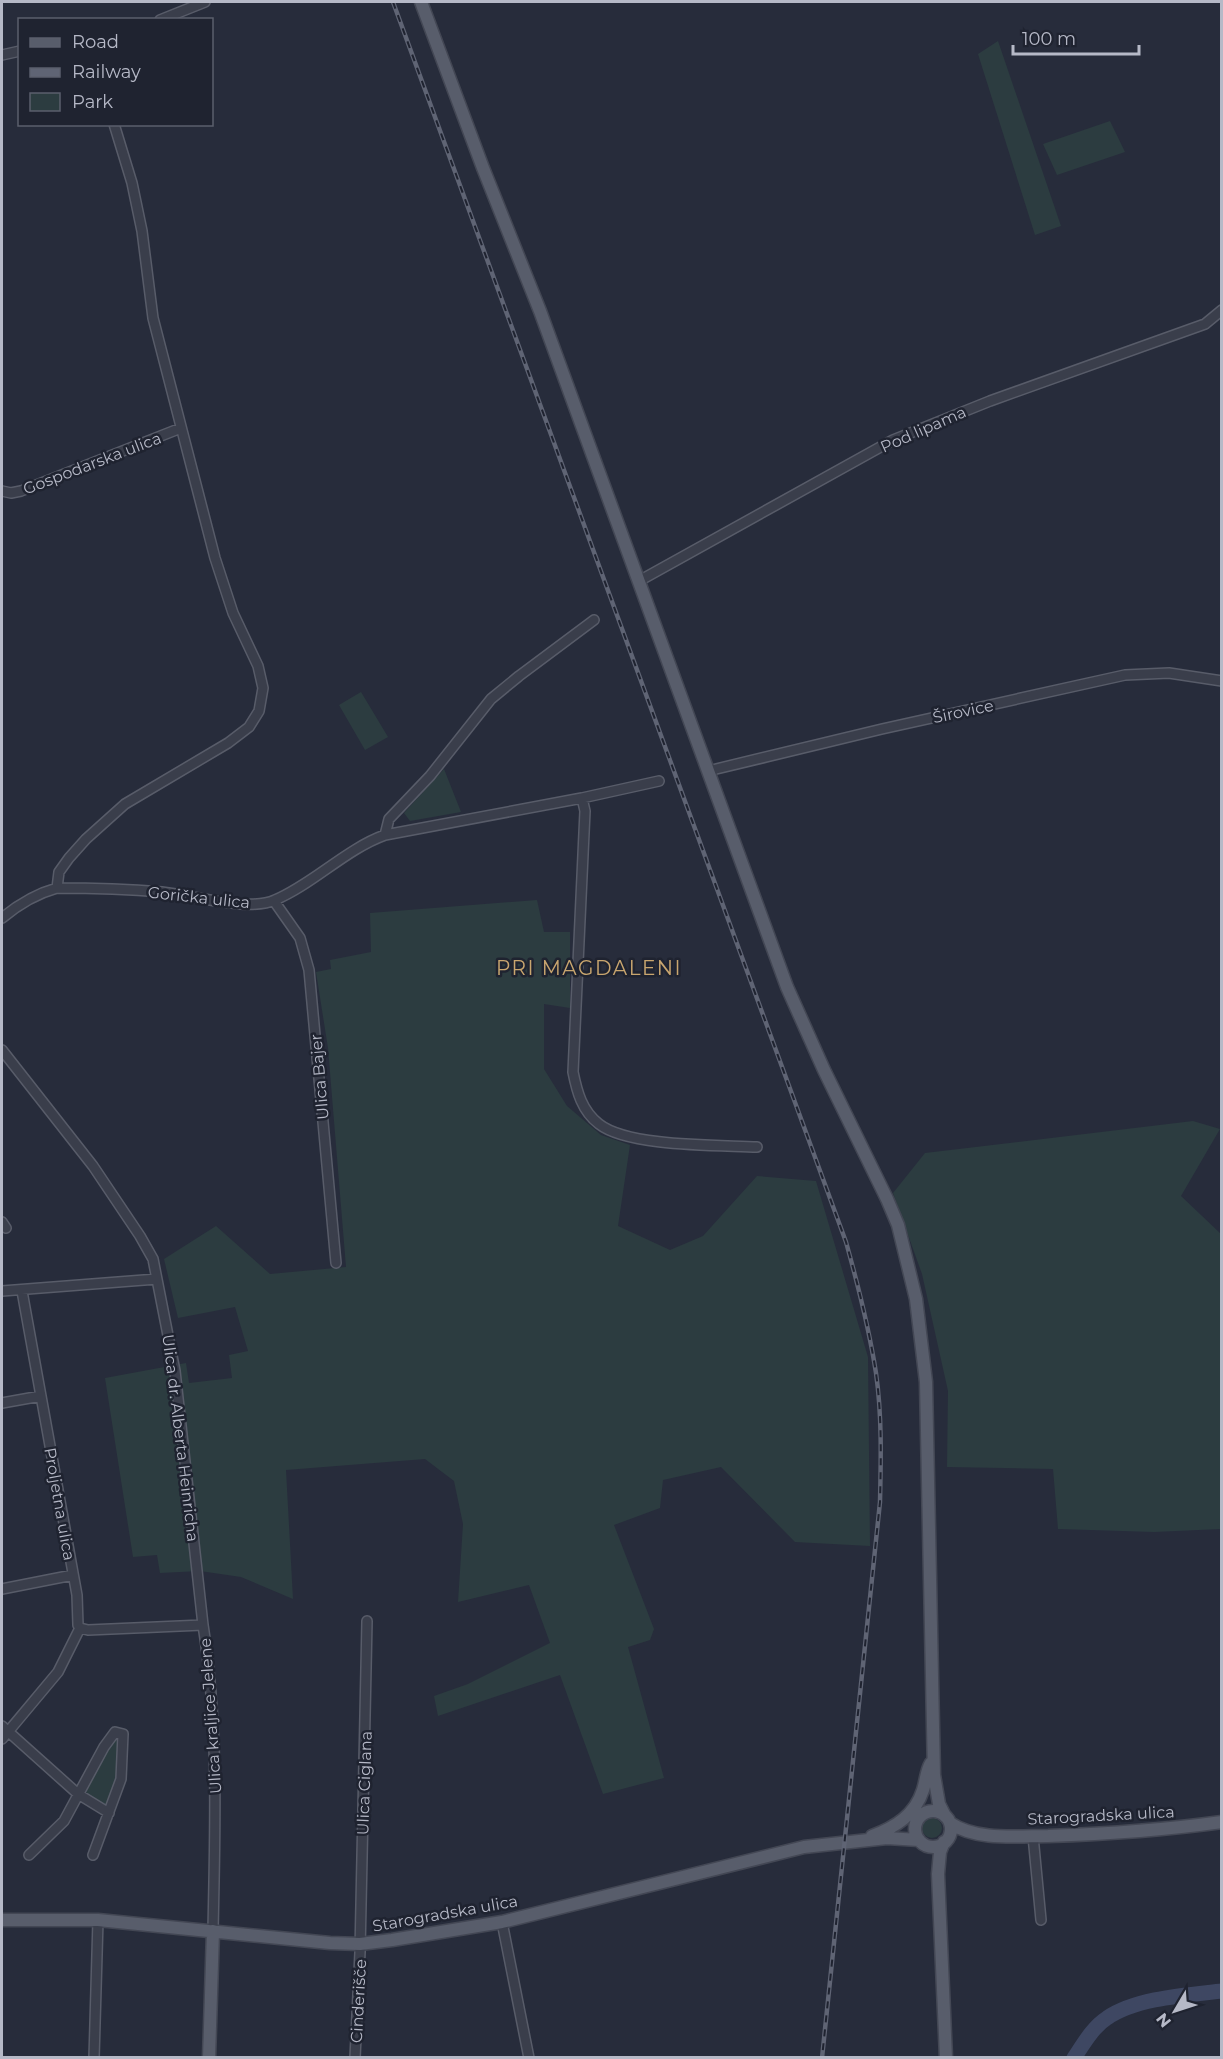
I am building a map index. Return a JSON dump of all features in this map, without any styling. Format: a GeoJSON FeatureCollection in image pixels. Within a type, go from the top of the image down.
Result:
{"type":"FeatureCollection","features":[{"type":"Feature","properties":{"kind":"main road"},"geometry":{"type":"LineString","coordinates":[[421,2],[540,311],[787,987],[824,1070],[887,1198],[898,1225],[908,1263],[919,1319],[926,1382],[934,1774],[939,1804],[951,1829],[940,1852],[938,1875],[946,2058]]}},
{"type":"Feature","properties":{"kind":"main road"},"geometry":{"type":"LineString","coordinates":[[863,1841],[897,1824],[910,1814],[922,1794],[928,1767],[934,1757]]}},
{"type":"Feature","properties":{"kind":"main road"},"geometry":{"type":"LineString","coordinates":[[934,1774],[924,1813],[915,1824],[916,1835],[923,1843],[938,1875]]}},
{"type":"Feature","properties":{"kind":"main road"},"geometry":{"type":"LineString","coordinates":[[924,1813],[935,1811],[947,1820]]}},
{"type":"Feature","properties":{"kind":"main road","name":"Starogradska ulica"},"geometry":{"type":"LineString","coordinates":[[947,1820],[963,1830],[981,1834]]}},
{"type":"Feature","properties":{"kind":"main road","name":"Starogradska ulica"},"geometry":{"type":"LineString","coordinates":[[946,1841],[958,1836],[981,1834],[1033,1836],[1158,1830],[1221,1822]]}},
{"type":"Feature","properties":{"kind":"main road","name":"Starogradska ulica"},"geometry":{"type":"LineString","coordinates":[[2,1920],[98,1920],[360,1944],[502,1922],[585,1903],[766,1855],[804,1847],[887,1838],[907,1831],[915,1824]]}},
{"type":"Feature","properties":{"kind":"main road","name":"Starogradska ulica"},"geometry":{"type":"LineString","coordinates":[[887,1838],[923,1843]]}},
{"type":"Feature","properties":{"kind":"main road"},"geometry":{"type":"LineString","coordinates":[[923,1843],[933,1847],[946,1841]]}},
{"type":"Feature","properties":{"kind":"main road"},"geometry":{"type":"LineString","coordinates":[[209,2058],[213,1931]]}},
{"type":"Feature","properties":{"kind":"street"},"geometry":{"type":"LineString","coordinates":[[165,18],[205,2]]}},
{"type":"Feature","properties":{"kind":"street"},"geometry":{"type":"LineString","coordinates":[[2,55],[18,51]]}},
{"type":"Feature","properties":{"kind":"street"},"geometry":{"type":"LineString","coordinates":[[57,888],[59,872],[69,858],[105,822],[125,804],[201,760],[242,733],[255,718],[261,703],[262,688],[258,666],[241,632],[215,558],[153,318],[142,231],[132,183],[115,126]]}},
{"type":"Feature","properties":{"kind":"street","name":"Pod lipama"},"geometry":{"type":"LineString","coordinates":[[639,580],[893,440],[990,401],[1205,324],[1221,310]]}},
{"type":"Feature","properties":{"kind":"street","name":"Gospodarska ulica"},"geometry":{"type":"LineString","coordinates":[[2,491],[11,493],[21,491],[181,428]]}},
{"type":"Feature","properties":{"kind":"street"},"geometry":{"type":"LineString","coordinates":[[385,835],[388,819],[430,776],[492,699],[594,620]]}},
{"type":"Feature","properties":{"kind":"street","name":"Širovice"},"geometry":{"type":"LineString","coordinates":[[708,771],[882,729],[1125,675],[1168,673],[1221,681]]}},
{"type":"Feature","properties":{"kind":"street","name":"Gorička ulica"},"geometry":{"type":"LineString","coordinates":[[2,918],[25,900],[57,888],[169,893],[241,904],[274,901],[364,844],[385,835],[659,781]]}},
{"type":"Feature","properties":{"kind":"street"},"geometry":{"type":"LineString","coordinates":[[582,798],[585,805],[585,822],[573,1072],[578,1096],[588,1113],[600,1125],[623,1135],[653,1140],[757,1147]]}},
{"type":"Feature","properties":{"kind":"street","name":"Ulica Bajer"},"geometry":{"type":"LineString","coordinates":[[274,901],[300,938],[309,970],[336,1263]]}},
{"type":"Feature","properties":{"kind":"street","name":"Ulica dr. Alberta Heinricha"},"geometry":{"type":"LineString","coordinates":[[2,1050],[93,1166],[153,1259],[176,1371],[203,1625]]}},
{"type":"Feature","properties":{"kind":"street"},"geometry":{"type":"LineString","coordinates":[[2,1291],[157,1280]]}},
{"type":"Feature","properties":{"kind":"street","name":"Proljetna ulica"},"geometry":{"type":"LineString","coordinates":[[2,1588],[73,1575],[22,1290]]}},
{"type":"Feature","properties":{"kind":"street"},"geometry":{"type":"LineString","coordinates":[[2,1403],[41,1396]]}},
{"type":"Feature","properties":{"kind":"street"},"geometry":{"type":"LineString","coordinates":[[73,1575],[77,1595],[77,1621],[80,1629],[58,1672],[4,1732],[78,1794],[109,1813]]}},
{"type":"Feature","properties":{"kind":"street","name":"Ulica Ciglana"},"geometry":{"type":"LineString","coordinates":[[360,1944],[367,1621]]}},
{"type":"Feature","properties":{"kind":"street","name":"Ulica kraljice Jelene"},"geometry":{"type":"LineString","coordinates":[[80,1629],[203,1625],[212,1715],[216,1793],[213,1931]]}},
{"type":"Feature","properties":{"kind":"street"},"geometry":{"type":"LineString","coordinates":[[29,1854],[64,1821],[115,1732],[123,1734],[121,1779],[93,1856]]}},
{"type":"Feature","properties":{"kind":"street"},"geometry":{"type":"LineString","coordinates":[[1033,1836],[1041,1920]]}},
{"type":"Feature","properties":{"kind":"street"},"geometry":{"type":"LineString","coordinates":[[94,2058],[98,1920]]}},
{"type":"Feature","properties":{"kind":"street"},"geometry":{"type":"LineString","coordinates":[[502,1922],[529,2058]]}},
{"type":"Feature","properties":{"kind":"street","name":"Cinderišče"},"geometry":{"type":"LineString","coordinates":[[355,2058],[360,1944]]}},
{"type":"Feature","properties":{"kind":"green space"},"geometry":{"type":"Polygon","coordinates":[[[998,41],[1061,226],[1035,235],[978,54],[998,41]]]}},
{"type":"Feature","properties":{"kind":"green space"},"geometry":{"type":"Polygon","coordinates":[[[1110,121],[1125,152],[1057,175],[1043,144],[1110,121]]]}},
{"type":"Feature","properties":{"kind":"green space"},"geometry":{"type":"Polygon","coordinates":[[[361,692],[388,737],[365,750],[339,705],[361,692]]]}},
{"type":"Feature","properties":{"kind":"green space"},"geometry":{"type":"Polygon","coordinates":[[[444,769],[461,812],[410,821],[404,813],[444,769]]]}},
{"type":"Feature","properties":{"kind":"green space"},"geometry":{"type":"Polygon","coordinates":[[[537,900],[544,932],[570,932],[570,1008],[544,1004],[544,1069],[567,1106],[601,1135],[630,1145],[618,1226],[670,1250],[703,1236],[757,1176],[816,1181],[868,1357],[870,1546],[795,1542],[721,1467],[663,1480],[660,1508],[614,1525],[654,1629],[650,1640],[628,1647],[664,1778],[603,1794],[560,1675],[438,1716],[434,1696],[468,1684],[550,1643],[529,1585],[458,1602],[463,1524],[454,1481],[425,1459],[286,1470],[293,1599],[241,1577],[200,1571],[160,1573],[157,1555],[133,1557],[105,1378],[186,1363],[189,1383],[232,1378],[229,1355],[248,1351],[235,1307],[178,1318],[164,1259],[216,1226],[270,1274],[346,1267],[328,1048],[316,972],[331,969],[330,960],[371,952],[370,913],[537,900]]]}},
{"type":"Feature","properties":{"kind":"green space"},"geometry":{"type":"Polygon","coordinates":[[[1193,1121],[1220,1129],[1181,1196],[1221,1234],[1221,1529],[1154,1532],[1058,1529],[1053,1469],[947,1467],[948,1391],[922,1274],[893,1193],[925,1153],[1193,1121]]]}},
{"type":"Feature","properties":{"kind":"green space"},"geometry":{"type":"Polygon","coordinates":[[[113,1740],[119,1740],[117,1777],[108,1804],[105,1804],[96,1801],[86,1792],[113,1740]]]}},
{"type":"Feature","properties":{"kind":"green space"},"geometry":{"type":"Polygon","coordinates":[[[932,1818],[939,1821],[942,1828],[939,1835],[932,1838],[925,1835],[922,1828],[925,1821],[932,1818]]]}},
{"type":"Feature","properties":{"kind":"waterway"},"geometry":{"type":"LineString","coordinates":[[1074,2058],[1097,2026],[1119,2011],[1162,1998],[1222,1991]]}},
{"type":"Feature","properties":{"kind":"railway"},"geometry":{"type":"LineString","coordinates":[[393,2],[846,1242],[870,1340],[879,1405],[880,1502],[822,2058]]}},
{"type":"Feature","properties":{"kind":"district","name":"PRI MAGDALENI"},"geometry":{"type":"Point","coordinates":[589,968]}}]}
